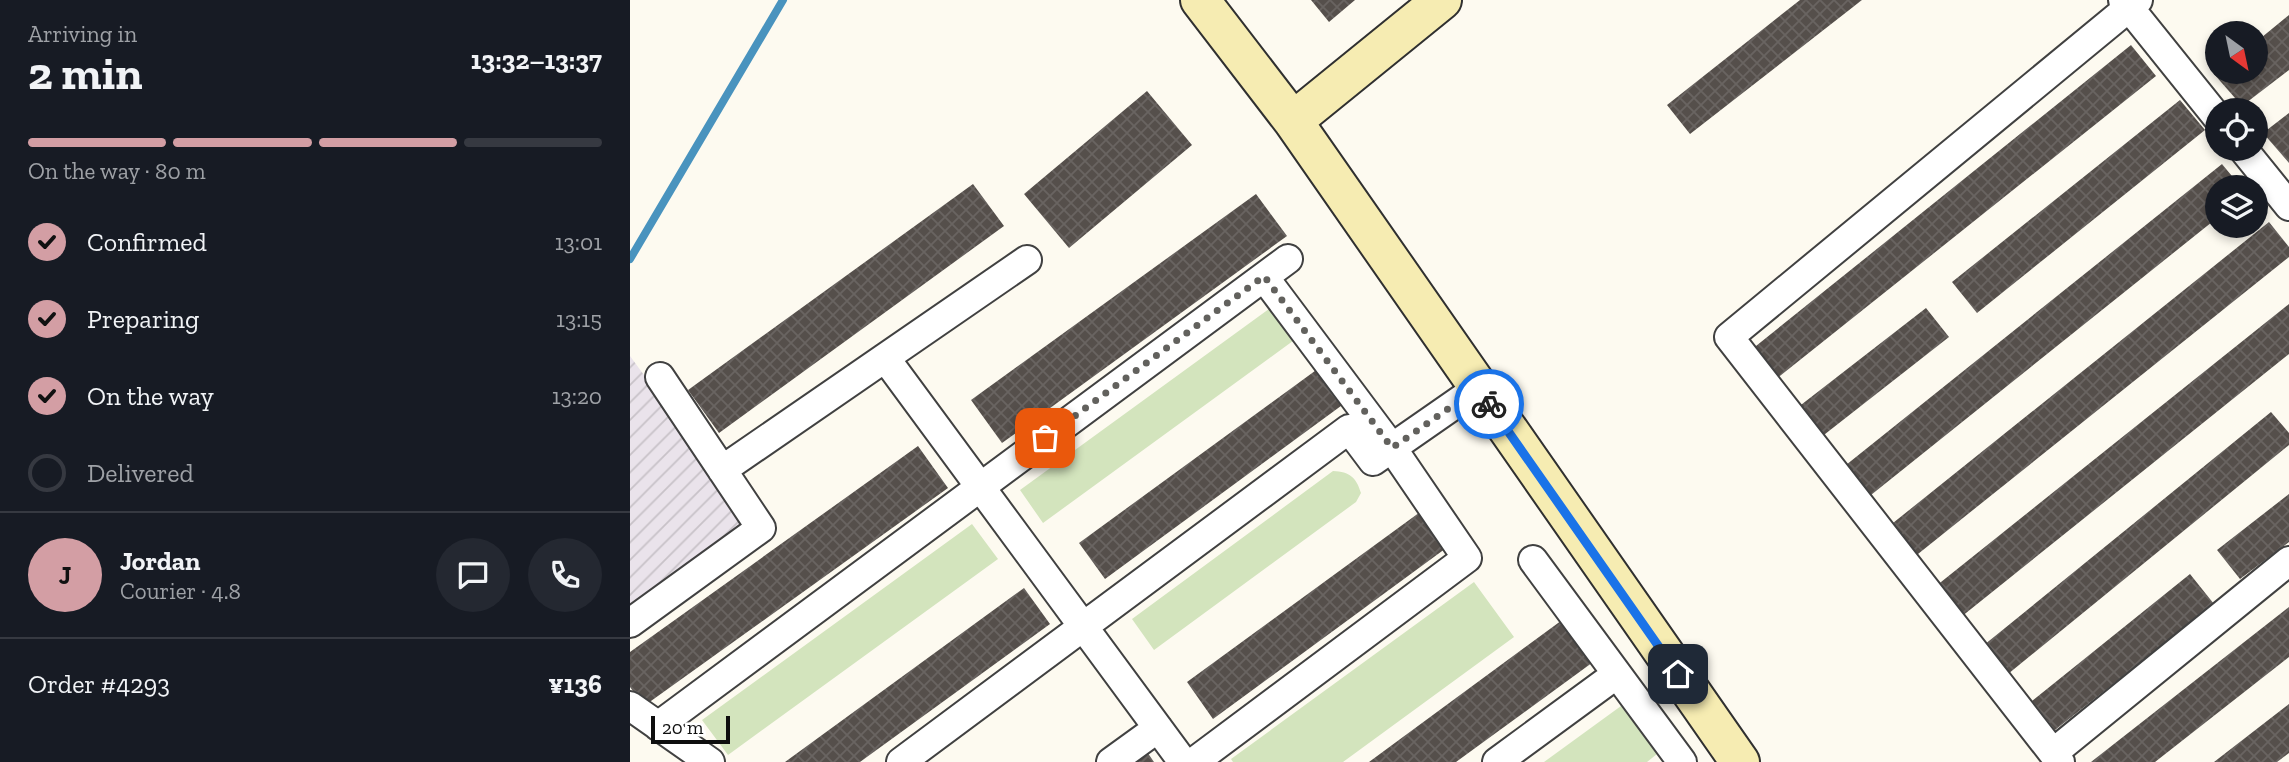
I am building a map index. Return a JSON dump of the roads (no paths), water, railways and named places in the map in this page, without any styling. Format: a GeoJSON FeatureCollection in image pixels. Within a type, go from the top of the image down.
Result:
{"type":"FeatureCollection","features":[{"type":"Feature","properties":{"kind":"street"},"geometry":{"type":"LineString","coordinates":[[1200,0],[1293,121],[1740,762]]}},
{"type":"Feature","properties":{"kind":"street"},"geometry":{"type":"LineString","coordinates":[[1293,121],[1442,0]]}},
{"type":"Feature","properties":{"kind":"street"},"geometry":{"type":"LineString","coordinates":[[2205,101],[2130,2],[1729,337],[2056,757],[2289,561]]}},
{"type":"Feature","properties":{"kind":"street"},"geometry":{"type":"LineString","coordinates":[[2253,161],[2289,206]]}},
{"type":"Feature","properties":{"kind":"street"},"geometry":{"type":"LineString","coordinates":[[658,726],[1287,259]]}},
{"type":"Feature","properties":{"kind":"street"},"geometry":{"type":"LineString","coordinates":[[722,470],[1027,260]]}},
{"type":"Feature","properties":{"kind":"street"},"geometry":{"type":"LineString","coordinates":[[1194,762],[1467,558],[1392,448],[1264,276]]}},
{"type":"Feature","properties":{"kind":"street"},"geometry":{"type":"LineString","coordinates":[[886,359],[1183,762]]}},
{"type":"Feature","properties":{"kind":"street"},"geometry":{"type":"LineString","coordinates":[[630,622],[761,528],[660,377]]}},
{"type":"Feature","properties":{"kind":"street"},"geometry":{"type":"LineString","coordinates":[[901,762],[1349,429],[1373,461],[1478,388]]}},
{"type":"Feature","properties":{"kind":"street"},"geometry":{"type":"LineString","coordinates":[[1533,560],[1682,762]]}},
{"type":"Feature","properties":{"kind":"street"},"geometry":{"type":"LineString","coordinates":[[1497,762],[1617,674]]}},
{"type":"Feature","properties":{"kind":"street"},"geometry":{"type":"LineString","coordinates":[[630,706],[710,762]]}},
{"type":"Feature","properties":{"kind":"street"},"geometry":{"type":"LineString","coordinates":[[1111,762],[1158,729]]}},
{"type":"Feature","properties":{"kind":"waterway"},"geometry":{"type":"LineString","coordinates":[[630,259],[783,0]]}}]}
